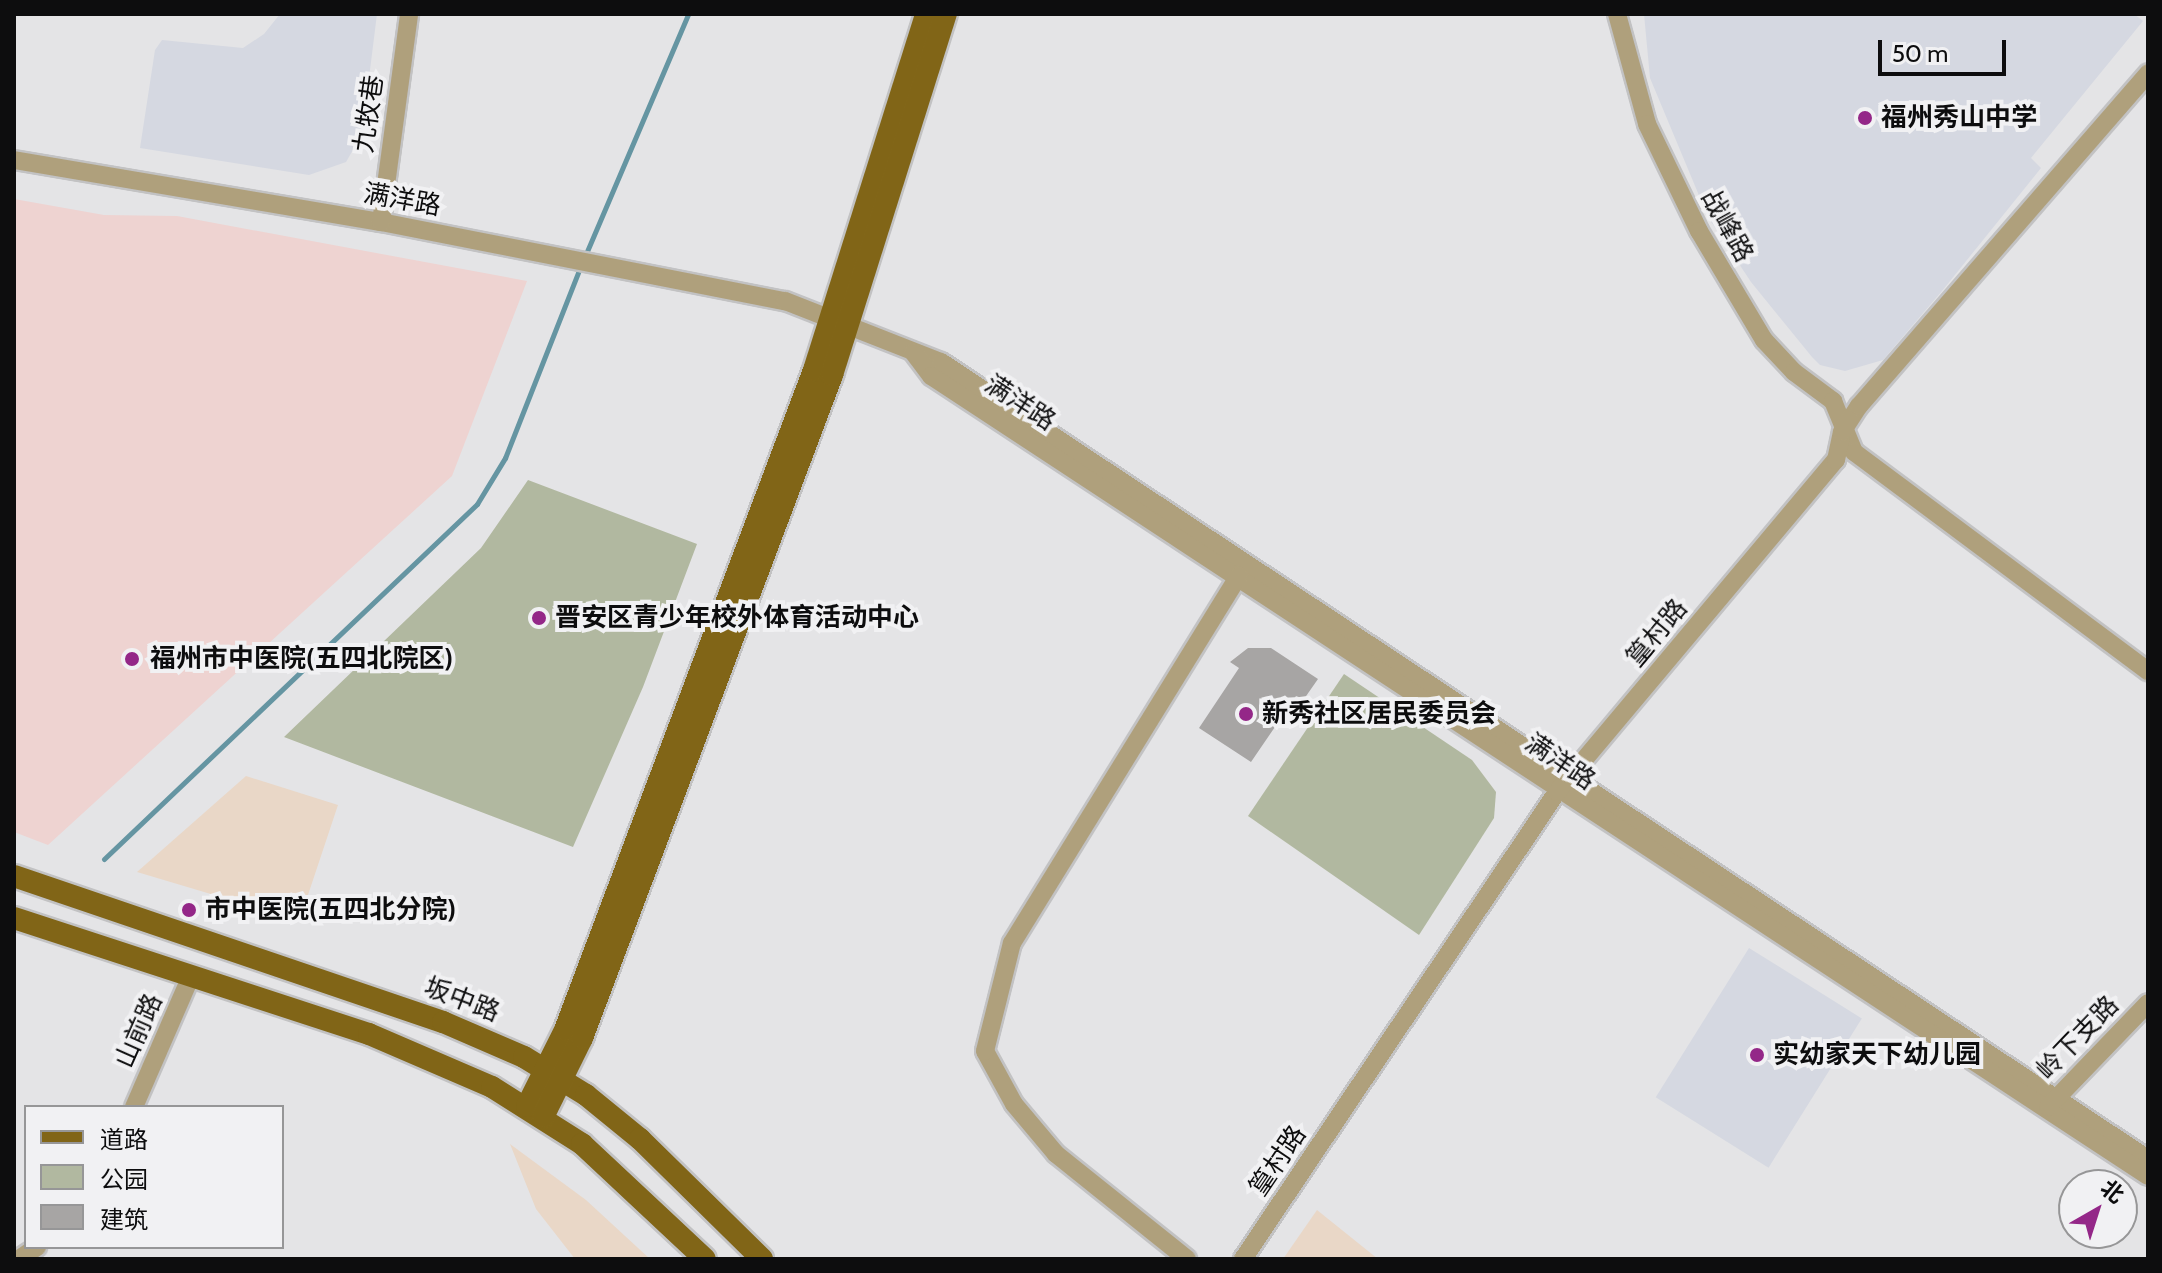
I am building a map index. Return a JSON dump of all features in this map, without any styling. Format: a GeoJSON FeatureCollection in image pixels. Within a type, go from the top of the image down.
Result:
{"type":"FeatureCollection","features":[{"type":"Feature","properties":{"kind":"main road"},"geometry":{"type":"LineString","coordinates":[[840,323],[926,14]]}},
{"type":"Feature","properties":{"kind":"main road"},"geometry":{"type":"LineString","coordinates":[[535,1111],[555,1074],[840,323],[946,14]]}},
{"type":"Feature","properties":{"kind":"main road","name":"坂中路"},"geometry":{"type":"LineString","coordinates":[[14,876],[443,1022],[555,1074],[657,1154],[762,1259]]}},
{"type":"Feature","properties":{"kind":"main road"},"geometry":{"type":"LineString","coordinates":[[14,918],[411,1050],[535,1111],[619,1176],[705,1259]]}},
{"type":"Feature","properties":{"kind":"street","name":"九牧巷"},"geometry":{"type":"LineString","coordinates":[[381,222],[409,14]]}},
{"type":"Feature","properties":{"kind":"street","name":"战峰路"},"geometry":{"type":"LineString","coordinates":[[1617,14],[1647,124],[1699,231],[1764,340],[1794,372],[1833,401],[1842,432],[1854,452],[2148,671]]}},
{"type":"Feature","properties":{"kind":"street","name":"篁村路"},"geometry":{"type":"LineString","coordinates":[[1243,1259],[1557,792],[1836,460],[1842,432],[1886,373],[2148,73]]}},
{"type":"Feature","properties":{"kind":"street","name":"满洋路"},"geometry":{"type":"LineString","coordinates":[[14,160],[381,222],[785,301],[941,362],[1570,777],[2051,1104],[2148,1176]]}},
{"type":"Feature","properties":{"kind":"street","name":"满洋路"},"geometry":{"type":"LineString","coordinates":[[913,352],[931,376],[1239,576],[1557,792],[2051,1104],[2148,1159]]}},
{"type":"Feature","properties":{"kind":"street"},"geometry":{"type":"LineString","coordinates":[[1187,1259],[1056,1154],[1014,1104],[985,1051],[1012,943],[1239,576]]}},
{"type":"Feature","properties":{"kind":"street","name":"山前路"},"geometry":{"type":"LineString","coordinates":[[135,1105],[191,976]]}},
{"type":"Feature","properties":{"kind":"street","name":"岭下支路"},"geometry":{"type":"LineString","coordinates":[[2051,1104],[2148,1003]]}},
{"type":"Feature","properties":{"kind":"shaded area"},"geometry":{"type":"Polygon","coordinates":[[[280,14],[377,14],[362,134],[346,162],[309,175],[140,148],[155,50],[162,40],[243,48],[264,34],[280,14]]]}},
{"type":"Feature","properties":{"kind":"shaded area","name":"福州秀山中学"},"geometry":{"type":"Polygon","coordinates":[[[1644,14],[2134,14],[2143,21],[2031,158],[2041,168],[1942,291],[1883,360],[1845,371],[1820,365],[1812,357],[1751,282],[1708,217],[1650,78],[1644,14]]]}},
{"type":"Feature","properties":{"kind":"shaded area","name":"福州市中医院(五四北院区)"},"geometry":{"type":"Polygon","coordinates":[[[14,199],[104,215],[177,216],[527,281],[452,476],[48,845],[14,832],[14,199]]]}},
{"type":"Feature","properties":{"kind":"shaded area"},"geometry":{"type":"Polygon","coordinates":[[[246,776],[338,805],[308,895],[258,908],[137,872],[246,776]]]}},
{"type":"Feature","properties":{"kind":"shaded area","name":"实幼家天下幼儿园"},"geometry":{"type":"Polygon","coordinates":[[[1749,948],[1862,1018],[1769,1168],[1656,1097],[1749,948]]]}},
{"type":"Feature","properties":{"kind":"shaded area"},"geometry":{"type":"Polygon","coordinates":[[[510,1144],[586,1200],[650,1259],[575,1259],[536,1209],[510,1144]]]}},
{"type":"Feature","properties":{"kind":"shaded area"},"geometry":{"type":"Polygon","coordinates":[[[1317,1210],[1378,1259],[1283,1259],[1317,1210]]]}},
{"type":"Feature","properties":{"kind":"green space","name":"晋安区青少年校外体育活动中心"},"geometry":{"type":"Polygon","coordinates":[[[528,480],[697,544],[643,687],[573,847],[284,737],[481,548],[528,480]]]}},
{"type":"Feature","properties":{"kind":"green space"},"geometry":{"type":"Polygon","coordinates":[[[1344,674],[1472,760],[1496,792],[1494,818],[1419,935],[1248,816],[1344,674]]]}},
{"type":"Feature","properties":{"kind":"building","name":"新秀社区居民委员会"},"geometry":{"type":"Polygon","coordinates":[[[1248,648],[1271,648],[1318,679],[1304,699],[1296,696],[1251,762],[1199,728],[1239,668],[1230,662],[1248,648]]]}},
{"type":"Feature","properties":{"kind":"waterway"},"geometry":{"type":"LineString","coordinates":[[585,256],[688,14]]}},
{"type":"Feature","properties":{"kind":"waterway"},"geometry":{"type":"LineString","coordinates":[[104,859],[477,504],[505,458],[581,265]]}},
{"type":"Feature","properties":{"kind":"place","name":"福州秀山中学"},"geometry":{"type":"Point","coordinates":[1865,118]}},
{"type":"Feature","properties":{"kind":"place","name":"晋安区青少年校外体育活动中心"},"geometry":{"type":"Point","coordinates":[539,618]}},
{"type":"Feature","properties":{"kind":"place","name":"福州市中医院(五四北院区)"},"geometry":{"type":"Point","coordinates":[132,659]}},
{"type":"Feature","properties":{"kind":"place","name":"新秀社区居民委员会"},"geometry":{"type":"Point","coordinates":[1246,714]}},
{"type":"Feature","properties":{"kind":"place","name":"市中医院(五四北分院)"},"geometry":{"type":"Point","coordinates":[189,910]}},
{"type":"Feature","properties":{"kind":"place","name":"实幼家天下幼儿园"},"geometry":{"type":"Point","coordinates":[1757,1055]}}]}
